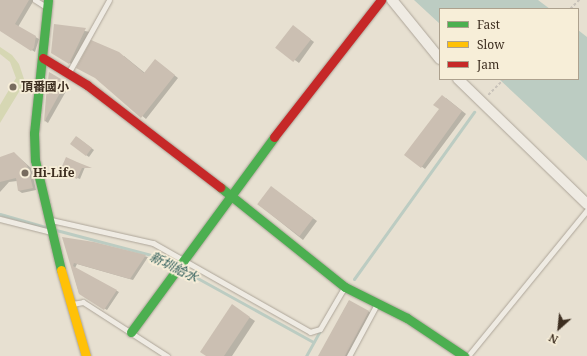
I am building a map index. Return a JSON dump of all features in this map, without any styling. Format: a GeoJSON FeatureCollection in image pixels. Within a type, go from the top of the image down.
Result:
{"type":"FeatureCollection","features":[{"type":"Feature","properties":{"kind":"street"},"geometry":{"type":"LineString","coordinates":[[131,332],[230,194],[381,0]]}},
{"type":"Feature","properties":{"kind":"street"},"geometry":{"type":"LineString","coordinates":[[392,0],[439,58]]}},
{"type":"Feature","properties":{"kind":"street"},"geometry":{"type":"LineString","coordinates":[[47,4],[34,146],[52,233],[86,356]]}},
{"type":"Feature","properties":{"kind":"street"},"geometry":{"type":"LineString","coordinates":[[43,58],[69,72],[230,194],[345,288],[378,302],[407,318],[464,356]]}},
{"type":"Feature","properties":{"kind":"street"},"geometry":{"type":"LineString","coordinates":[[459,80],[587,204]]}},
{"type":"Feature","properties":{"kind":"lane"},"geometry":{"type":"LineString","coordinates":[[35,0],[47,4]]}},
{"type":"Feature","properties":{"kind":"lane"},"geometry":{"type":"LineString","coordinates":[[69,72],[109,0]]}},
{"type":"Feature","properties":{"kind":"lane"},"geometry":{"type":"LineString","coordinates":[[468,356],[587,210]]}},
{"type":"Feature","properties":{"kind":"lane"},"geometry":{"type":"LineString","coordinates":[[0,219],[52,233]]}},
{"type":"Feature","properties":{"kind":"lane"},"geometry":{"type":"LineString","coordinates":[[49,219],[72,227],[153,243],[183,258],[310,332],[320,329],[345,288]]}},
{"type":"Feature","properties":{"kind":"lane"},"geometry":{"type":"LineString","coordinates":[[71,304],[83,302],[167,356]]}},
{"type":"Feature","properties":{"kind":"lane"},"geometry":{"type":"LineString","coordinates":[[349,356],[378,302]]}},
{"type":"Feature","properties":{"kind":"path"},"geometry":{"type":"LineString","coordinates":[[571,8],[579,0]]}},
{"type":"Feature","properties":{"kind":"path"},"geometry":{"type":"LineString","coordinates":[[482,102],[503,80]]}},
{"type":"Feature","properties":{"kind":"green space"},"geometry":{"type":"Polygon","coordinates":[[[0,47],[12,55],[19,64],[25,82],[0,123],[0,105],[16,78],[10,62],[0,54],[0,47]]]}},
{"type":"Feature","properties":{"kind":"shaded area"},"geometry":{"type":"Polygon","coordinates":[[[414,0],[538,0],[549,8],[439,8],[439,23],[414,0]]]}},
{"type":"Feature","properties":{"kind":"shaded area"},"geometry":{"type":"Polygon","coordinates":[[[579,31],[587,37],[587,161],[500,80],[579,80],[579,31]]]}},
{"type":"Feature","properties":{"kind":"building"},"geometry":{"type":"Polygon","coordinates":[[[0,0],[29,0],[15,24],[36,36],[34,48],[31,51],[0,31],[0,0]]]}},
{"type":"Feature","properties":{"kind":"building"},"geometry":{"type":"Polygon","coordinates":[[[54,24],[86,28],[69,64],[51,53],[54,24]]]}},
{"type":"Feature","properties":{"kind":"building"},"geometry":{"type":"Polygon","coordinates":[[[293,25],[311,39],[293,62],[275,48],[293,25]]]}},
{"type":"Feature","properties":{"kind":"building"},"geometry":{"type":"Polygon","coordinates":[[[91,40],[119,52],[144,73],[155,59],[175,75],[141,118],[95,78],[76,68],[91,40]]]}},
{"type":"Feature","properties":{"kind":"building"},"geometry":{"type":"Polygon","coordinates":[[[49,72],[66,82],[44,122],[46,97],[49,72]]]}},
{"type":"Feature","properties":{"kind":"building"},"geometry":{"type":"Polygon","coordinates":[[[442,95],[462,111],[421,168],[404,155],[439,109],[433,105],[442,95]]]}},
{"type":"Feature","properties":{"kind":"building"},"geometry":{"type":"Polygon","coordinates":[[[76,136],[92,148],[86,156],[70,144],[76,136]]]}},
{"type":"Feature","properties":{"kind":"building"},"geometry":{"type":"Polygon","coordinates":[[[14,152],[27,165],[33,188],[18,191],[16,178],[0,182],[0,157],[14,152]]]}},
{"type":"Feature","properties":{"kind":"building"},"geometry":{"type":"Polygon","coordinates":[[[66,157],[92,168],[82,168],[77,179],[60,171],[66,157]]]}},
{"type":"Feature","properties":{"kind":"building"},"geometry":{"type":"Polygon","coordinates":[[[271,186],[313,218],[299,236],[257,204],[271,186]]]}},
{"type":"Feature","properties":{"kind":"building"},"geometry":{"type":"Polygon","coordinates":[[[62,237],[94,242],[146,255],[130,279],[74,263],[73,266],[117,290],[104,310],[79,294],[62,237]]]}},
{"type":"Feature","properties":{"kind":"building"},"geometry":{"type":"Polygon","coordinates":[[[349,300],[369,311],[345,356],[318,356],[349,300]]]}},
{"type":"Feature","properties":{"kind":"building"},"geometry":{"type":"Polygon","coordinates":[[[232,304],[250,317],[224,356],[206,356],[200,352],[232,304]]]}},
{"type":"Feature","properties":{"kind":"waterway"},"geometry":{"type":"LineString","coordinates":[[354,279],[474,112]]}},
{"type":"Feature","properties":{"kind":"waterway","name":"新圳給水"},"geometry":{"type":"LineString","coordinates":[[0,214],[46,227]]}},
{"type":"Feature","properties":{"kind":"waterway","name":"新圳給水"},"geometry":{"type":"LineString","coordinates":[[56,230],[159,257],[174,265]]}},
{"type":"Feature","properties":{"kind":"waterway","name":"新圳給水"},"geometry":{"type":"LineString","coordinates":[[181,269],[313,342]]}},
{"type":"Feature","properties":{"kind":"waterway","name":"新圳給水"},"geometry":{"type":"LineString","coordinates":[[306,356],[321,329]]}},
{"type":"Feature","properties":{"kind":"traffic: fast"},"geometry":{"type":"LineString","coordinates":[[48,0],[34,133],[35,160],[61,270]]}},
{"type":"Feature","properties":{"kind":"traffic: fast"},"geometry":{"type":"LineString","coordinates":[[131,332],[274,137]]}},
{"type":"Feature","properties":{"kind":"traffic: fast"},"geometry":{"type":"LineString","coordinates":[[220,187],[345,287],[407,318],[464,356]]}},
{"type":"Feature","properties":{"kind":"traffic: slow"},"geometry":{"type":"LineString","coordinates":[[61,270],[86,356]]}},
{"type":"Feature","properties":{"kind":"traffic: jam"},"geometry":{"type":"LineString","coordinates":[[274,137],[381,0]]}},
{"type":"Feature","properties":{"kind":"traffic: jam"},"geometry":{"type":"LineString","coordinates":[[43,58],[87,85],[220,187]]}},
{"type":"Feature","properties":{"kind":"place","name":"頂番國小"},"geometry":{"type":"Point","coordinates":[13,87]}},
{"type":"Feature","properties":{"kind":"place","name":"Hi-Life"},"geometry":{"type":"Point","coordinates":[25,173]}}]}
